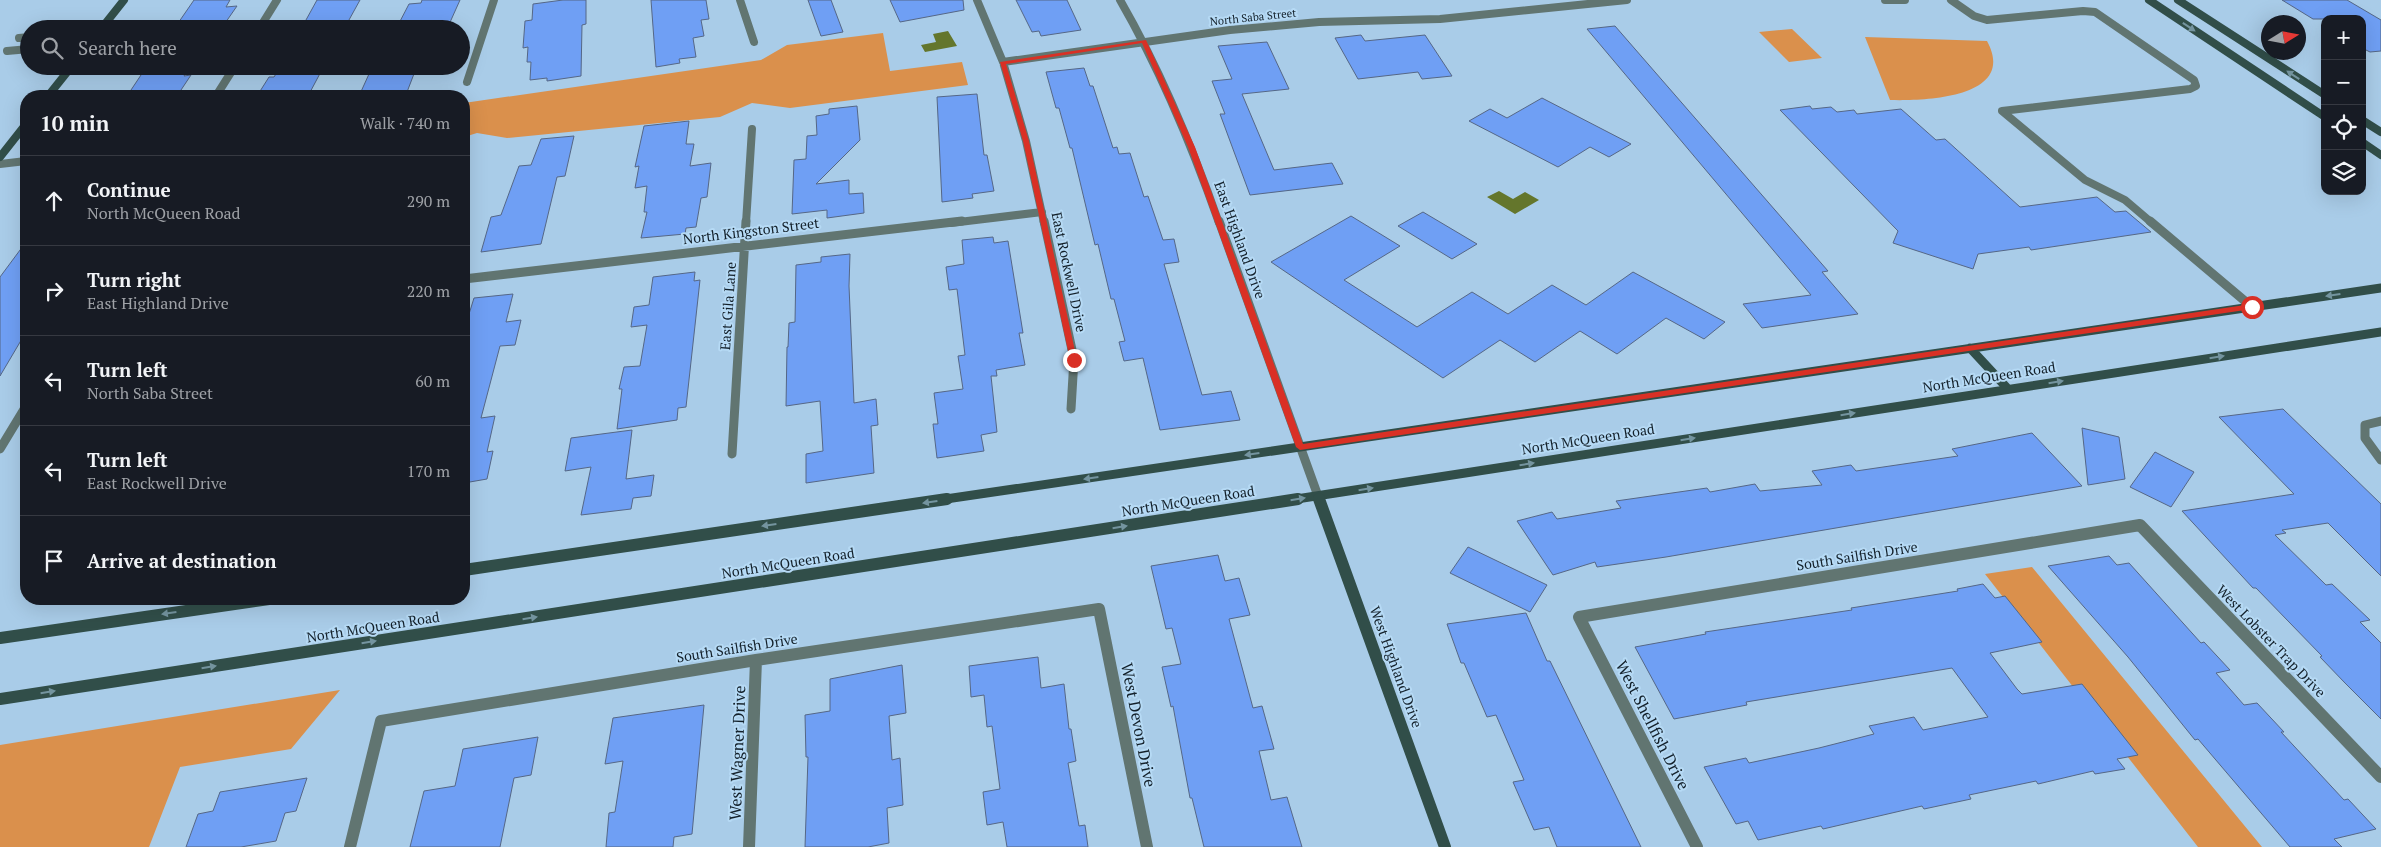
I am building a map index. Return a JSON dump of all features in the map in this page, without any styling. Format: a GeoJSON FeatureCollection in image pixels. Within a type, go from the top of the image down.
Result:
{"type":"FeatureCollection","features":[{"type":"Feature","properties":{"kind":"main road"},"geometry":{"type":"LineString","coordinates":[[108,20],[124,0]]}},
{"type":"Feature","properties":{"kind":"main road"},"geometry":{"type":"LineString","coordinates":[[2149,0],[2321,114]]}},
{"type":"Feature","properties":{"kind":"main road"},"geometry":{"type":"LineString","coordinates":[[2178,0],[2321,92]]}},
{"type":"Feature","properties":{"kind":"main road"},"geometry":{"type":"LineString","coordinates":[[53,90],[65,75]]}},
{"type":"Feature","properties":{"kind":"main road"},"geometry":{"type":"LineString","coordinates":[[2366,123],[2381,132]]}},
{"type":"Feature","properties":{"kind":"main road"},"geometry":{"type":"LineString","coordinates":[[0,157],[20,132]]}},
{"type":"Feature","properties":{"kind":"main road"},"geometry":{"type":"LineString","coordinates":[[2366,145],[2381,154]]}},
{"type":"Feature","properties":{"kind":"main road"},"geometry":{"type":"LineString","coordinates":[[470,569],[2381,288]]}},
{"type":"Feature","properties":{"kind":"main road","name":"North McQueen Road"},"geometry":{"type":"LineString","coordinates":[[0,699],[2381,332]]}},
{"type":"Feature","properties":{"kind":"main road"},"geometry":{"type":"LineString","coordinates":[[1970,348],[2008,389]]}},
{"type":"Feature","properties":{"kind":"main road","name":"West Highland Drive"},"geometry":{"type":"LineString","coordinates":[[1318,496],[1445,847]]}},
{"type":"Feature","properties":{"kind":"main road"},"geometry":{"type":"LineString","coordinates":[[0,638],[228,605]]}},
{"type":"Feature","properties":{"kind":"street"},"geometry":{"type":"LineString","coordinates":[[265,20],[277,0]]}},
{"type":"Feature","properties":{"kind":"street"},"geometry":{"type":"LineString","coordinates":[[470,73],[494,0]]}},
{"type":"Feature","properties":{"kind":"street"},"geometry":{"type":"LineString","coordinates":[[740,0],[754,42]]}},
{"type":"Feature","properties":{"kind":"street","name":"East Rockwell Drive"},"geometry":{"type":"LineString","coordinates":[[977,0],[1003,62],[1026,141],[1074,360],[1071,409]]}},
{"type":"Feature","properties":{"kind":"street","name":"East Highland Drive"},"geometry":{"type":"LineString","coordinates":[[1120,0],[1144,41],[1192,147],[1318,496]]}},
{"type":"Feature","properties":{"kind":"street"},"geometry":{"type":"LineString","coordinates":[[1579,0],[1586,5]]}},
{"type":"Feature","properties":{"kind":"street","name":"North Saba Street"},"geometry":{"type":"LineString","coordinates":[[1003,62],[1144,41],[1297,23],[1440,19],[1626,0]]}},
{"type":"Feature","properties":{"kind":"street"},"geometry":{"type":"LineString","coordinates":[[1885,0],[1905,0]]}},
{"type":"Feature","properties":{"kind":"street"},"geometry":{"type":"LineString","coordinates":[[1951,0],[1974,16],[1987,20],[2083,11],[2095,12],[2105,17],[2194,80],[2196,86],[2190,89],[2002,111],[2085,180],[2125,200],[2252,307]]}},
{"type":"Feature","properties":{"kind":"street"},"geometry":{"type":"LineString","coordinates":[[8,51],[20,50]]}},
{"type":"Feature","properties":{"kind":"street"},"geometry":{"type":"LineString","coordinates":[[220,90],[229,75]]}},
{"type":"Feature","properties":{"kind":"street"},"geometry":{"type":"LineString","coordinates":[[467,82],[469,75]]}},
{"type":"Feature","properties":{"kind":"street","name":"East Gila Lane"},"geometry":{"type":"LineString","coordinates":[[732,454],[752,129]]}},
{"type":"Feature","properties":{"kind":"street"},"geometry":{"type":"LineString","coordinates":[[0,164],[20,162]]}},
{"type":"Feature","properties":{"kind":"street","name":"North Kingston Street"},"geometry":{"type":"LineString","coordinates":[[470,278],[1042,212]]}},
{"type":"Feature","properties":{"kind":"street"},"geometry":{"type":"LineString","coordinates":[[0,449],[20,416]]}},
{"type":"Feature","properties":{"kind":"street"},"geometry":{"type":"LineString","coordinates":[[2381,421],[2365,425],[2365,438],[2381,460]]}},
{"type":"Feature","properties":{"kind":"street","name":"South Sailfish Drive"},"geometry":{"type":"LineString","coordinates":[[1579,617],[2140,525]]}},
{"type":"Feature","properties":{"kind":"street","name":"West Lobster Trap Drive"},"geometry":{"type":"LineString","coordinates":[[2140,525],[2381,777]]}},
{"type":"Feature","properties":{"kind":"street","name":"South Sailfish Drive"},"geometry":{"type":"LineString","coordinates":[[350,847],[381,721],[756,660],[1099,609]]}},
{"type":"Feature","properties":{"kind":"street","name":"West Devon Drive"},"geometry":{"type":"LineString","coordinates":[[1099,609],[1147,847]]}},
{"type":"Feature","properties":{"kind":"street","name":"West Shellfish Drive"},"geometry":{"type":"LineString","coordinates":[[1579,617],[1697,847]]}},
{"type":"Feature","properties":{"kind":"street","name":"West Wagner Drive"},"geometry":{"type":"LineString","coordinates":[[749,847],[756,660]]}},
{"type":"Feature","properties":{"kind":"shaded area"},"geometry":{"type":"Polygon","coordinates":[[[1792,29],[1822,58],[1789,62],[1759,32],[1792,29]]]}},
{"type":"Feature","properties":{"kind":"shaded area"},"geometry":{"type":"Polygon","coordinates":[[[948,31],[957,46],[925,52],[921,45],[936,42],[933,34],[948,31]]]}},
{"type":"Feature","properties":{"kind":"shaded area"},"geometry":{"type":"Polygon","coordinates":[[[883,33],[890,71],[962,62],[968,85],[790,108],[752,103],[720,117],[507,138],[477,133],[470,135],[470,102],[761,60],[787,45],[883,33]]]}},
{"type":"Feature","properties":{"kind":"shaded area"},"geometry":{"type":"Polygon","coordinates":[[[1865,37],[1987,41],[1993,60],[1990,74],[1979,85],[1944,97],[1890,100],[1865,37]]]}},
{"type":"Feature","properties":{"kind":"shaded area"},"geometry":{"type":"Polygon","coordinates":[[[1499,191],[1513,199],[1525,192],[1539,200],[1515,214],[1487,197],[1499,191]]]}},
{"type":"Feature","properties":{"kind":"shaded area"},"geometry":{"type":"Polygon","coordinates":[[[2032,567],[2262,847],[2198,847],[1985,574],[2032,567]]]}},
{"type":"Feature","properties":{"kind":"shaded area"},"geometry":{"type":"Polygon","coordinates":[[[340,690],[291,749],[180,767],[149,847],[0,847],[0,745],[340,690]]]}},
{"type":"Feature","properties":{"kind":"building"},"geometry":{"type":"Polygon","coordinates":[[[194,0],[230,0],[226,7],[237,6],[227,20],[180,20],[194,0]]]}},
{"type":"Feature","properties":{"kind":"building"},"geometry":{"type":"Polygon","coordinates":[[[317,0],[360,0],[349,20],[306,20],[317,0]]]}},
{"type":"Feature","properties":{"kind":"building"},"geometry":{"type":"Polygon","coordinates":[[[422,0],[460,0],[451,20],[401,20],[409,4],[421,3],[422,0]]]}},
{"type":"Feature","properties":{"kind":"building"},"geometry":{"type":"Polygon","coordinates":[[[563,0],[586,0],[586,24],[582,25],[581,76],[547,81],[547,78],[530,80],[531,62],[527,62],[528,47],[523,48],[525,21],[532,20],[533,4],[563,0]]]}},
{"type":"Feature","properties":{"kind":"building"},"geometry":{"type":"Polygon","coordinates":[[[651,0],[706,0],[709,19],[701,20],[704,36],[693,38],[696,57],[679,59],[680,63],[656,67],[651,0]]]}},
{"type":"Feature","properties":{"kind":"building"},"geometry":{"type":"Polygon","coordinates":[[[808,0],[831,0],[843,32],[821,36],[808,0]]]}},
{"type":"Feature","properties":{"kind":"building"},"geometry":{"type":"Polygon","coordinates":[[[890,0],[963,0],[964,10],[900,22],[890,0]]]}},
{"type":"Feature","properties":{"kind":"building"},"geometry":{"type":"Polygon","coordinates":[[[1016,0],[1067,0],[1081,30],[1041,36],[1039,31],[1032,32],[1016,0]]]}},
{"type":"Feature","properties":{"kind":"building"},"geometry":{"type":"Polygon","coordinates":[[[2282,0],[2347,0],[2381,20],[2381,51],[2370,52],[2366,50],[2366,15],[2321,15],[2321,19],[2313,19],[2282,0]]]}},
{"type":"Feature","properties":{"kind":"building"},"geometry":{"type":"Polygon","coordinates":[[[1615,26],[1828,271],[1822,272],[1858,314],[1762,328],[1743,304],[1811,295],[1587,29],[1615,26]]]}},
{"type":"Feature","properties":{"kind":"building"},"geometry":{"type":"Polygon","coordinates":[[[1361,35],[1365,41],[1425,35],[1452,76],[1422,79],[1418,72],[1358,79],[1335,38],[1361,35]]]}},
{"type":"Feature","properties":{"kind":"building"},"geometry":{"type":"Polygon","coordinates":[[[1267,42],[1289,89],[1242,94],[1274,170],[1332,163],[1343,184],[1250,195],[1220,114],[1225,114],[1212,81],[1232,79],[1218,46],[1267,42]]]}},
{"type":"Feature","properties":{"kind":"building"},"geometry":{"type":"Polygon","coordinates":[[[1084,68],[1090,86],[1093,86],[1113,148],[1117,147],[1119,154],[1130,153],[1144,197],[1148,196],[1163,240],[1174,239],[1179,262],[1164,264],[1202,395],[1231,391],[1240,420],[1160,430],[1143,358],[1124,361],[1119,342],[1125,341],[1114,299],[1111,299],[1098,244],[1095,245],[1072,148],[1070,148],[1059,108],[1056,108],[1046,72],[1084,68]]]}},
{"type":"Feature","properties":{"kind":"building"},"geometry":{"type":"Polygon","coordinates":[[[141,75],[191,75],[181,90],[131,90],[141,75]]]}},
{"type":"Feature","properties":{"kind":"building"},"geometry":{"type":"Polygon","coordinates":[[[275,75],[319,75],[311,90],[261,90],[269,77],[274,77],[275,75]]]}},
{"type":"Feature","properties":{"kind":"building"},"geometry":{"type":"Polygon","coordinates":[[[369,75],[414,75],[408,90],[362,90],[369,75]]]}},
{"type":"Feature","properties":{"kind":"building"},"geometry":{"type":"Polygon","coordinates":[[[977,94],[984,155],[987,155],[994,191],[972,194],[973,198],[942,202],[937,97],[977,94]]]}},
{"type":"Feature","properties":{"kind":"building"},"geometry":{"type":"Polygon","coordinates":[[[1542,98],[1631,144],[1609,157],[1590,147],[1558,167],[1469,121],[1490,109],[1507,118],[1542,98]]]}},
{"type":"Feature","properties":{"kind":"building"},"geometry":{"type":"Polygon","coordinates":[[[857,106],[860,140],[816,184],[849,180],[849,194],[863,193],[864,213],[827,218],[827,210],[792,214],[794,160],[806,159],[807,136],[817,135],[816,116],[829,114],[829,109],[857,106]]]}},
{"type":"Feature","properties":{"kind":"building"},"geometry":{"type":"Polygon","coordinates":[[[1810,106],[1812,109],[1831,107],[1837,112],[1854,110],[1857,114],[1901,109],[1936,140],[1945,139],[2020,207],[2097,197],[2115,212],[2126,211],[2151,232],[2031,250],[2029,247],[1978,254],[1973,269],[1893,243],[1898,231],[1780,110],[1810,106]]]}},
{"type":"Feature","properties":{"kind":"building"},"geometry":{"type":"Polygon","coordinates":[[[689,121],[686,144],[694,144],[690,166],[711,163],[707,197],[701,198],[696,227],[686,228],[685,234],[641,238],[647,212],[644,212],[647,186],[635,188],[639,166],[635,167],[644,126],[689,121]]]}},
{"type":"Feature","properties":{"kind":"building"},"geometry":{"type":"Polygon","coordinates":[[[574,136],[565,176],[557,177],[541,244],[481,252],[491,217],[501,215],[519,166],[531,165],[541,139],[574,136]]]}},
{"type":"Feature","properties":{"kind":"building"},"geometry":{"type":"Polygon","coordinates":[[[1423,212],[1477,244],[1452,259],[1398,226],[1423,212]]]}},
{"type":"Feature","properties":{"kind":"building"},"geometry":{"type":"Polygon","coordinates":[[[1351,216],[1400,246],[1344,280],[1417,327],[1472,292],[1508,314],[1552,285],[1586,305],[1633,272],[1725,322],[1704,339],[1666,318],[1617,354],[1580,331],[1535,362],[1500,340],[1443,378],[1271,262],[1351,216]]]}},
{"type":"Feature","properties":{"kind":"building"},"geometry":{"type":"Polygon","coordinates":[[[993,237],[994,243],[1008,241],[1023,333],[1019,333],[1025,365],[996,370],[997,376],[991,376],[997,432],[981,435],[984,451],[937,458],[933,424],[938,424],[934,393],[963,389],[958,356],[965,355],[957,289],[949,290],[946,267],[964,264],[962,240],[993,237]]]}},
{"type":"Feature","properties":{"kind":"building"},"geometry":{"type":"Polygon","coordinates":[[[20,250],[20,342],[0,376],[0,277],[20,250]]]}},
{"type":"Feature","properties":{"kind":"building"},"geometry":{"type":"Polygon","coordinates":[[[850,254],[849,286],[854,403],[876,399],[878,425],[871,426],[874,473],[806,483],[806,454],[823,451],[820,401],[786,406],[787,347],[789,323],[795,322],[796,265],[821,262],[821,257],[850,254]]]}},
{"type":"Feature","properties":{"kind":"building"},"geometry":{"type":"Polygon","coordinates":[[[695,272],[694,281],[700,280],[686,407],[678,408],[677,420],[617,429],[622,389],[619,389],[624,367],[640,366],[647,325],[631,327],[634,307],[649,305],[653,277],[695,272]]]}},
{"type":"Feature","properties":{"kind":"building"},"geometry":{"type":"Polygon","coordinates":[[[513,294],[506,322],[521,320],[515,345],[500,346],[481,418],[495,416],[487,452],[493,451],[487,479],[470,482],[470,311],[474,298],[513,294]]]}},
{"type":"Feature","properties":{"kind":"building"},"geometry":{"type":"Polygon","coordinates":[[[2283,409],[2381,504],[2381,576],[2328,523],[2282,530],[2286,533],[2275,535],[2326,585],[2332,584],[2370,620],[2360,622],[2381,643],[2381,719],[2256,588],[2253,588],[2182,511],[2294,494],[2219,417],[2283,409]]]}},
{"type":"Feature","properties":{"kind":"building"},"geometry":{"type":"Polygon","coordinates":[[[2082,428],[2119,437],[2125,479],[2088,485],[2082,428]]]}},
{"type":"Feature","properties":{"kind":"building"},"geometry":{"type":"Polygon","coordinates":[[[632,430],[626,479],[654,475],[651,496],[633,498],[631,509],[581,515],[591,467],[565,471],[571,438],[632,430]]]}},
{"type":"Feature","properties":{"kind":"building"},"geometry":{"type":"Polygon","coordinates":[[[2032,433],[2082,486],[1666,557],[1597,567],[1595,562],[1553,575],[1517,521],[1552,512],[1557,519],[1621,508],[1616,501],[1707,488],[1710,492],[1755,484],[1760,491],[1822,485],[1812,471],[1851,465],[1856,471],[1958,456],[1952,449],[2032,433]]]}},
{"type":"Feature","properties":{"kind":"building"},"geometry":{"type":"Polygon","coordinates":[[[2155,452],[2194,472],[2171,507],[2130,487],[2155,452]]]}},
{"type":"Feature","properties":{"kind":"building"},"geometry":{"type":"Polygon","coordinates":[[[1468,547],[1547,585],[1530,612],[1450,573],[1468,547]]]}},
{"type":"Feature","properties":{"kind":"building"},"geometry":{"type":"Polygon","coordinates":[[[1218,555],[1225,581],[1239,578],[1250,615],[1229,619],[1253,708],[1262,706],[1274,749],[1259,751],[1271,800],[1287,797],[1302,847],[1204,847],[1192,798],[1190,798],[1173,706],[1171,707],[1162,667],[1181,664],[1172,628],[1166,629],[1151,566],[1218,555]]]}},
{"type":"Feature","properties":{"kind":"building"},"geometry":{"type":"Polygon","coordinates":[[[2109,556],[2117,565],[2129,563],[2201,643],[2204,642],[2230,670],[2216,673],[2244,705],[2257,703],[2344,800],[2348,799],[2376,829],[2334,839],[2342,847],[2290,847],[2198,739],[2195,740],[2128,657],[2048,566],[2109,556]]]}},
{"type":"Feature","properties":{"kind":"building"},"geometry":{"type":"Polygon","coordinates":[[[1983,584],[1995,598],[2005,596],[2042,642],[1990,653],[2017,689],[2022,694],[2082,684],[2138,755],[2117,759],[2125,769],[2095,774],[2093,771],[2038,784],[2036,781],[1969,795],[1971,799],[1924,809],[1922,806],[1823,829],[1821,826],[1758,840],[1748,821],[1736,824],[1704,767],[1746,758],[1749,763],[1819,748],[1874,734],[1869,726],[1914,717],[1923,730],[1988,717],[1952,668],[1746,702],[1747,705],[1674,719],[1635,647],[1706,634],[1705,632],[1852,610],[1851,608],[1958,591],[1957,589],[1983,584]]]}},
{"type":"Feature","properties":{"kind":"building"},"geometry":{"type":"Polygon","coordinates":[[[1526,613],[1547,661],[1550,661],[1641,847],[1557,847],[1549,827],[1534,830],[1513,782],[1524,780],[1496,715],[1487,717],[1464,663],[1461,663],[1447,624],[1526,613]]]}},
{"type":"Feature","properties":{"kind":"building"},"geometry":{"type":"Polygon","coordinates":[[[1038,657],[1041,688],[1064,684],[1069,729],[1071,729],[1076,761],[1068,763],[1079,826],[1085,825],[1088,847],[1007,847],[1003,822],[987,825],[983,792],[1000,789],[992,726],[987,727],[984,695],[971,697],[969,666],[1038,657]]]}},
{"type":"Feature","properties":{"kind":"building"},"geometry":{"type":"Polygon","coordinates":[[[902,665],[906,713],[889,716],[892,760],[900,758],[903,805],[887,808],[889,843],[868,847],[805,847],[808,757],[806,757],[805,715],[830,711],[830,679],[902,665]]]}},
{"type":"Feature","properties":{"kind":"building"},"geometry":{"type":"Polygon","coordinates":[[[704,705],[692,834],[674,837],[673,847],[606,847],[609,813],[615,812],[623,761],[605,764],[613,718],[704,705]]]}},
{"type":"Feature","properties":{"kind":"building"},"geometry":{"type":"Polygon","coordinates":[[[538,737],[531,775],[514,778],[500,847],[410,847],[424,791],[455,786],[463,749],[538,737]]]}},
{"type":"Feature","properties":{"kind":"building"},"geometry":{"type":"Polygon","coordinates":[[[307,778],[296,811],[285,813],[276,841],[241,847],[186,847],[198,814],[213,811],[220,792],[307,778]]]}},
{"type":"Feature","properties":{"kind":"route"},"geometry":{"type":"LineString","coordinates":[[1074,360],[1026,141],[1003,62],[1144,41],[1192,147],[1300,447],[2252,307]]}}]}
